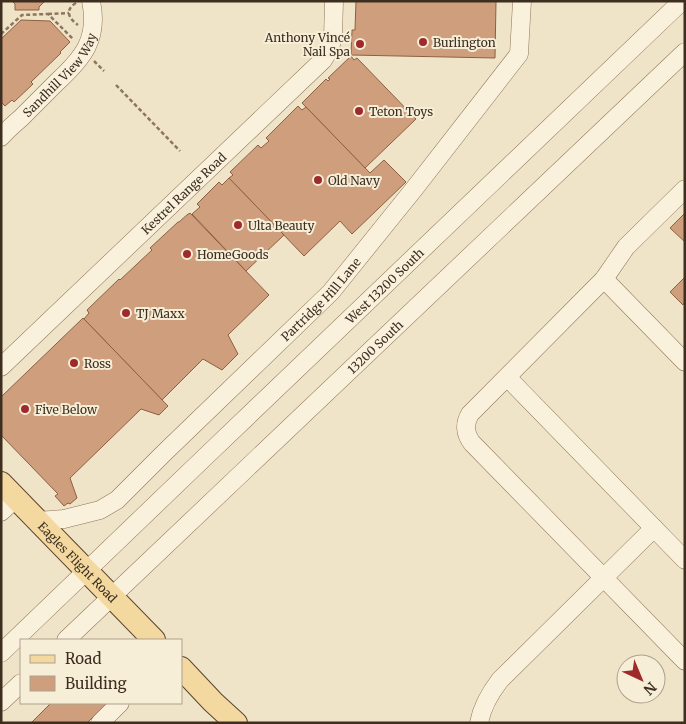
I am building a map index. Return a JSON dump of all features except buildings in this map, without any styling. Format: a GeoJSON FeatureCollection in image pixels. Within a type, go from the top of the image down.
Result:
{"type":"FeatureCollection","features":[{"type":"Feature","properties":{"kind":"main road","name":"Eagles Flight Road"},"geometry":{"type":"LineString","coordinates":[[6,498],[38,521],[153,639]]}},
{"type":"Feature","properties":{"kind":"main road"},"geometry":{"type":"LineString","coordinates":[[182,669],[236,723]]}},
{"type":"Feature","properties":{"kind":"street","name":"Sandhill View Way"},"geometry":{"type":"LineString","coordinates":[[1,137],[69,71],[85,52],[93,28],[91,1]]}},
{"type":"Feature","properties":{"kind":"street","name":"Kestrel Range Road"},"geometry":{"type":"LineString","coordinates":[[1,367],[323,60],[330,50],[333,38],[334,1]]}},
{"type":"Feature","properties":{"kind":"street","name":"Partridge Hill Lane"},"geometry":{"type":"LineString","coordinates":[[38,521],[64,519],[100,510],[117,500],[332,292],[520,54],[522,1]]}},
{"type":"Feature","properties":{"kind":"street","name":"West 13200 South"},"geometry":{"type":"LineString","coordinates":[[87,571],[682,1]]}},
{"type":"Feature","properties":{"kind":"street","name":"13200 South"},"geometry":{"type":"LineString","coordinates":[[67,639],[685,52]]}},
{"type":"Feature","properties":{"kind":"street"},"geometry":{"type":"LineString","coordinates":[[685,189],[626,247],[604,279],[470,414],[466,429],[469,439],[685,661]]}},
{"type":"Feature","properties":{"kind":"street"},"geometry":{"type":"LineString","coordinates":[[604,279],[685,362]]}},
{"type":"Feature","properties":{"kind":"street"},"geometry":{"type":"LineString","coordinates":[[506,377],[685,560]]}},
{"type":"Feature","properties":{"kind":"street"},"geometry":{"type":"LineString","coordinates":[[479,723],[484,705],[500,680],[654,528]]}},
{"type":"Feature","properties":{"kind":"street"},"geometry":{"type":"LineString","coordinates":[[1,653],[87,571]]}},
{"type":"Feature","properties":{"kind":"street"},"geometry":{"type":"LineString","coordinates":[[1,702],[20,684]]}},
{"type":"Feature","properties":{"kind":"street"},"geometry":{"type":"LineString","coordinates":[[100,723],[119,704]]}},
{"type":"Feature","properties":{"kind":"path"},"geometry":{"type":"LineString","coordinates":[[48,14],[75,42],[78,24],[73,22],[69,13],[72,5],[77,1]]}},
{"type":"Feature","properties":{"kind":"path"},"geometry":{"type":"LineString","coordinates":[[1,34],[22,15],[69,13]]}},
{"type":"Feature","properties":{"kind":"path"},"geometry":{"type":"LineString","coordinates":[[91,58],[104,71]]}},
{"type":"Feature","properties":{"kind":"path"},"geometry":{"type":"LineString","coordinates":[[116,84],[180,151]]}},
{"type":"Feature","properties":{"kind":"place","name":"Burlington"},"geometry":{"type":"Point","coordinates":[423,42]}},
{"type":"Feature","properties":{"kind":"place","name":"Anthony Vincé Nail Spa"},"geometry":{"type":"Point","coordinates":[360,44]}},
{"type":"Feature","properties":{"kind":"place","name":"Teton Toys"},"geometry":{"type":"Point","coordinates":[359,111]}},
{"type":"Feature","properties":{"kind":"place","name":"Old Navy"},"geometry":{"type":"Point","coordinates":[318,180]}},
{"type":"Feature","properties":{"kind":"place","name":"Ulta Beauty"},"geometry":{"type":"Point","coordinates":[238,225]}},
{"type":"Feature","properties":{"kind":"place","name":"HomeGoods"},"geometry":{"type":"Point","coordinates":[187,254]}},
{"type":"Feature","properties":{"kind":"place","name":"TJ Maxx"},"geometry":{"type":"Point","coordinates":[126,313]}},
{"type":"Feature","properties":{"kind":"place","name":"Ross"},"geometry":{"type":"Point","coordinates":[74,363]}},
{"type":"Feature","properties":{"kind":"place","name":"Five Below"},"geometry":{"type":"Point","coordinates":[25,409]}}]}
